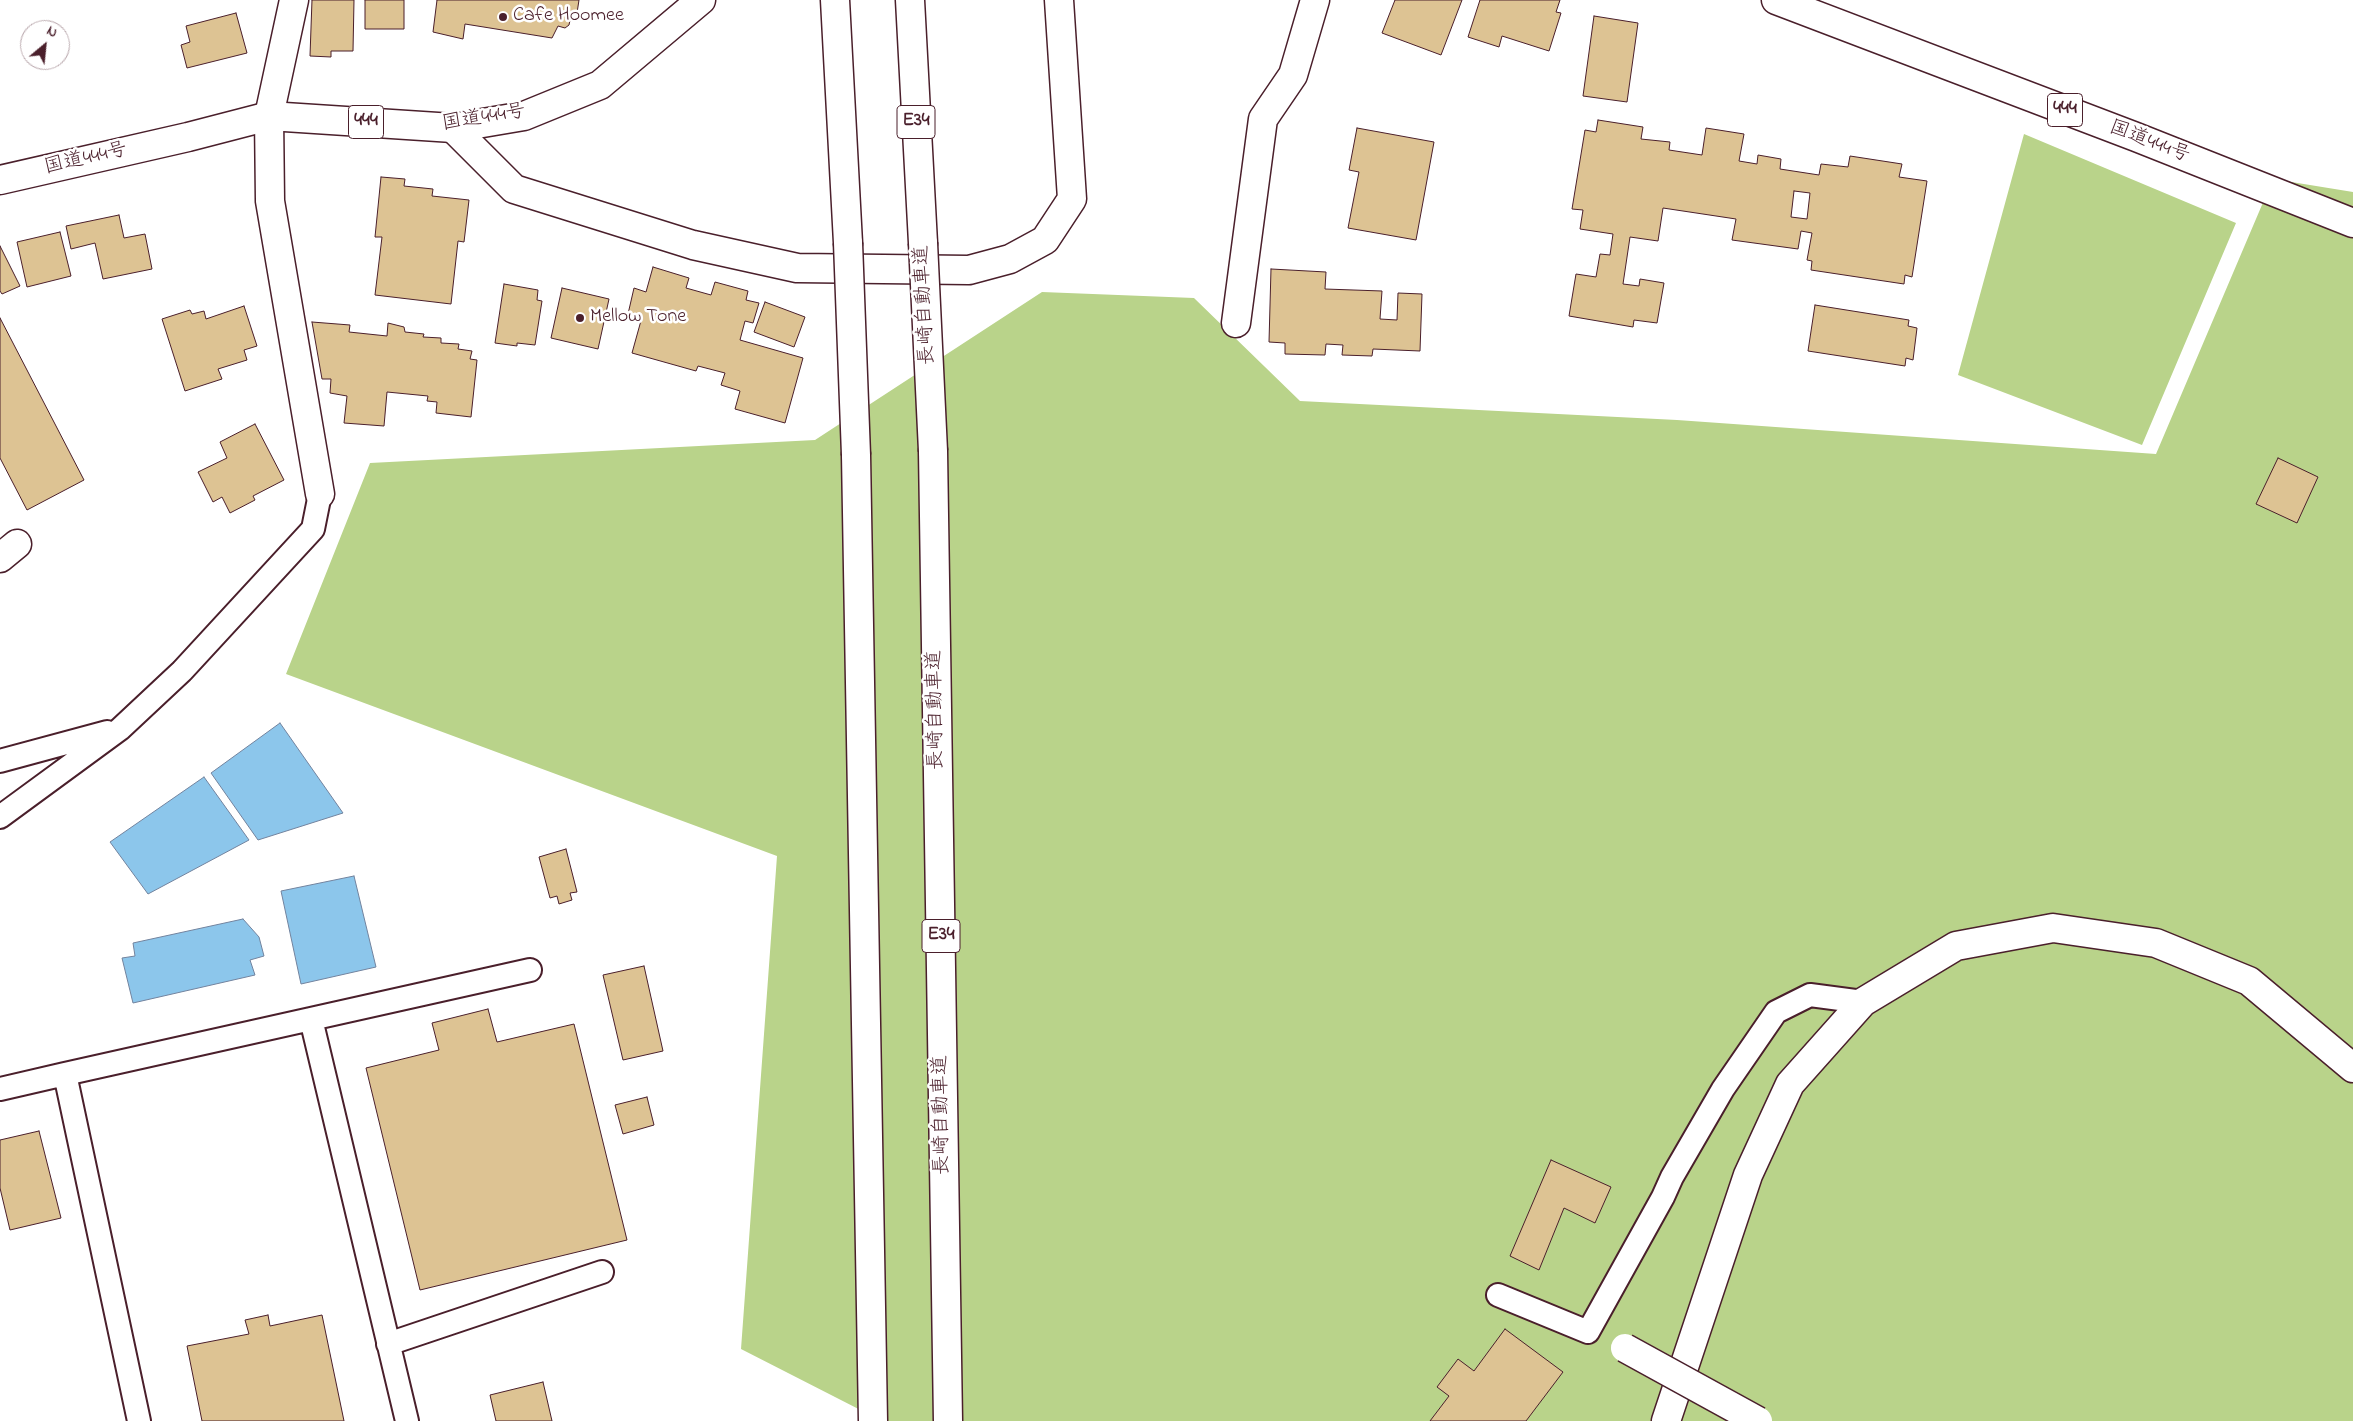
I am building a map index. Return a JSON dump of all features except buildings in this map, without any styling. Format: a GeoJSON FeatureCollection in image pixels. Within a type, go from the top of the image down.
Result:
{"type":"FeatureCollection","features":[{"type":"Feature","properties":{"kind":"main road"},"geometry":{"type":"LineString","coordinates":[[294,0],[269,116],[270,201],[320,494]]}},
{"type":"Feature","properties":{"kind":"main road","name":"国道444号"},"geometry":{"type":"LineString","coordinates":[[0,180],[188,137],[269,116],[453,128],[524,116],[600,85],[700,0]]}},
{"type":"Feature","properties":{"kind":"main road"},"geometry":{"type":"LineString","coordinates":[[835,0],[848,243],[856,455],[873,1421]]}},
{"type":"Feature","properties":{"kind":"main road","name":"長崎自動車道"},"geometry":{"type":"LineString","coordinates":[[910,0],[933,451],[948,1421]]}},
{"type":"Feature","properties":{"kind":"main road"},"geometry":{"type":"LineString","coordinates":[[453,128],[514,189],[693,245],[797,268],[969,270],[1010,259],[1045,240],[1072,199],[1059,0]]}},
{"type":"Feature","properties":{"kind":"main road"},"geometry":{"type":"LineString","coordinates":[[1236,323],[1263,119],[1293,75],[1315,0]]}},
{"type":"Feature","properties":{"kind":"main road","name":"国道444号"},"geometry":{"type":"LineString","coordinates":[[1776,0],[2136,137],[2353,224]]}},
{"type":"Feature","properties":{"kind":"main road"},"geometry":{"type":"LineString","coordinates":[[1666,1421],[1748,1175],[1790,1084],[1863,1002],[1956,946],[2053,928],[2156,943],[2249,981],[2353,1068]]}},
{"type":"Feature","properties":{"kind":"main road"},"geometry":{"type":"LineString","coordinates":[[1625,1348],[1758,1421]]}},
{"type":"Feature","properties":{"kind":"lane"},"geometry":{"type":"LineString","coordinates":[[0,818],[120,729],[182,672],[313,529],[320,494]]}},
{"type":"Feature","properties":{"kind":"lane"},"geometry":{"type":"LineString","coordinates":[[0,761],[120,729]]}},
{"type":"Feature","properties":{"kind":"lane"},"geometry":{"type":"LineString","coordinates":[[0,1089],[530,970]]}},
{"type":"Feature","properties":{"kind":"lane"},"geometry":{"type":"LineString","coordinates":[[1498,1295],[1588,1332],[1663,1197],[1672,1177],[1723,1089],[1776,1012],[1810,995],[1863,1002]]}},
{"type":"Feature","properties":{"kind":"lane"},"geometry":{"type":"LineString","coordinates":[[311,1019],[407,1421]]}},
{"type":"Feature","properties":{"kind":"lane"},"geometry":{"type":"LineString","coordinates":[[65,1074],[139,1421]]}},
{"type":"Feature","properties":{"kind":"lane"},"geometry":{"type":"LineString","coordinates":[[388,1344],[602,1272]]}},
{"type":"Feature","properties":{"kind":"green space"},"geometry":{"type":"Polygon","coordinates":[[[2024,134],[2236,223],[2142,445],[1958,375],[2024,134]]]}},
{"type":"Feature","properties":{"kind":"green space"},"geometry":{"type":"Polygon","coordinates":[[[2273,179],[2353,192],[2353,1421],[882,1421],[741,1349],[777,856],[286,674],[370,463],[815,440],[1042,292],[1194,298],[1300,401],[1677,420],[2156,454],[2273,179]]]}},
{"type":"Feature","properties":{"kind":"water"},"geometry":{"type":"Polygon","coordinates":[[[280,723],[343,813],[258,840],[211,773],[280,723]]]}},
{"type":"Feature","properties":{"kind":"water"},"geometry":{"type":"Polygon","coordinates":[[[204,777],[249,840],[148,894],[110,842],[204,777]]]}},
{"type":"Feature","properties":{"kind":"water"},"geometry":{"type":"Polygon","coordinates":[[[354,876],[376,967],[301,984],[281,891],[354,876]]]}},
{"type":"Feature","properties":{"kind":"water"},"geometry":{"type":"Polygon","coordinates":[[[243,919],[259,937],[264,956],[250,960],[255,975],[133,1003],[122,958],[135,956],[133,943],[243,919]]]}},
{"type":"Feature","properties":{"kind":"place","name":"Cafe Hoomee"},"geometry":{"type":"Point","coordinates":[503,17]}},
{"type":"Feature","properties":{"kind":"place","name":"Mellow Tone"},"geometry":{"type":"Point","coordinates":[580,318]}}]}
